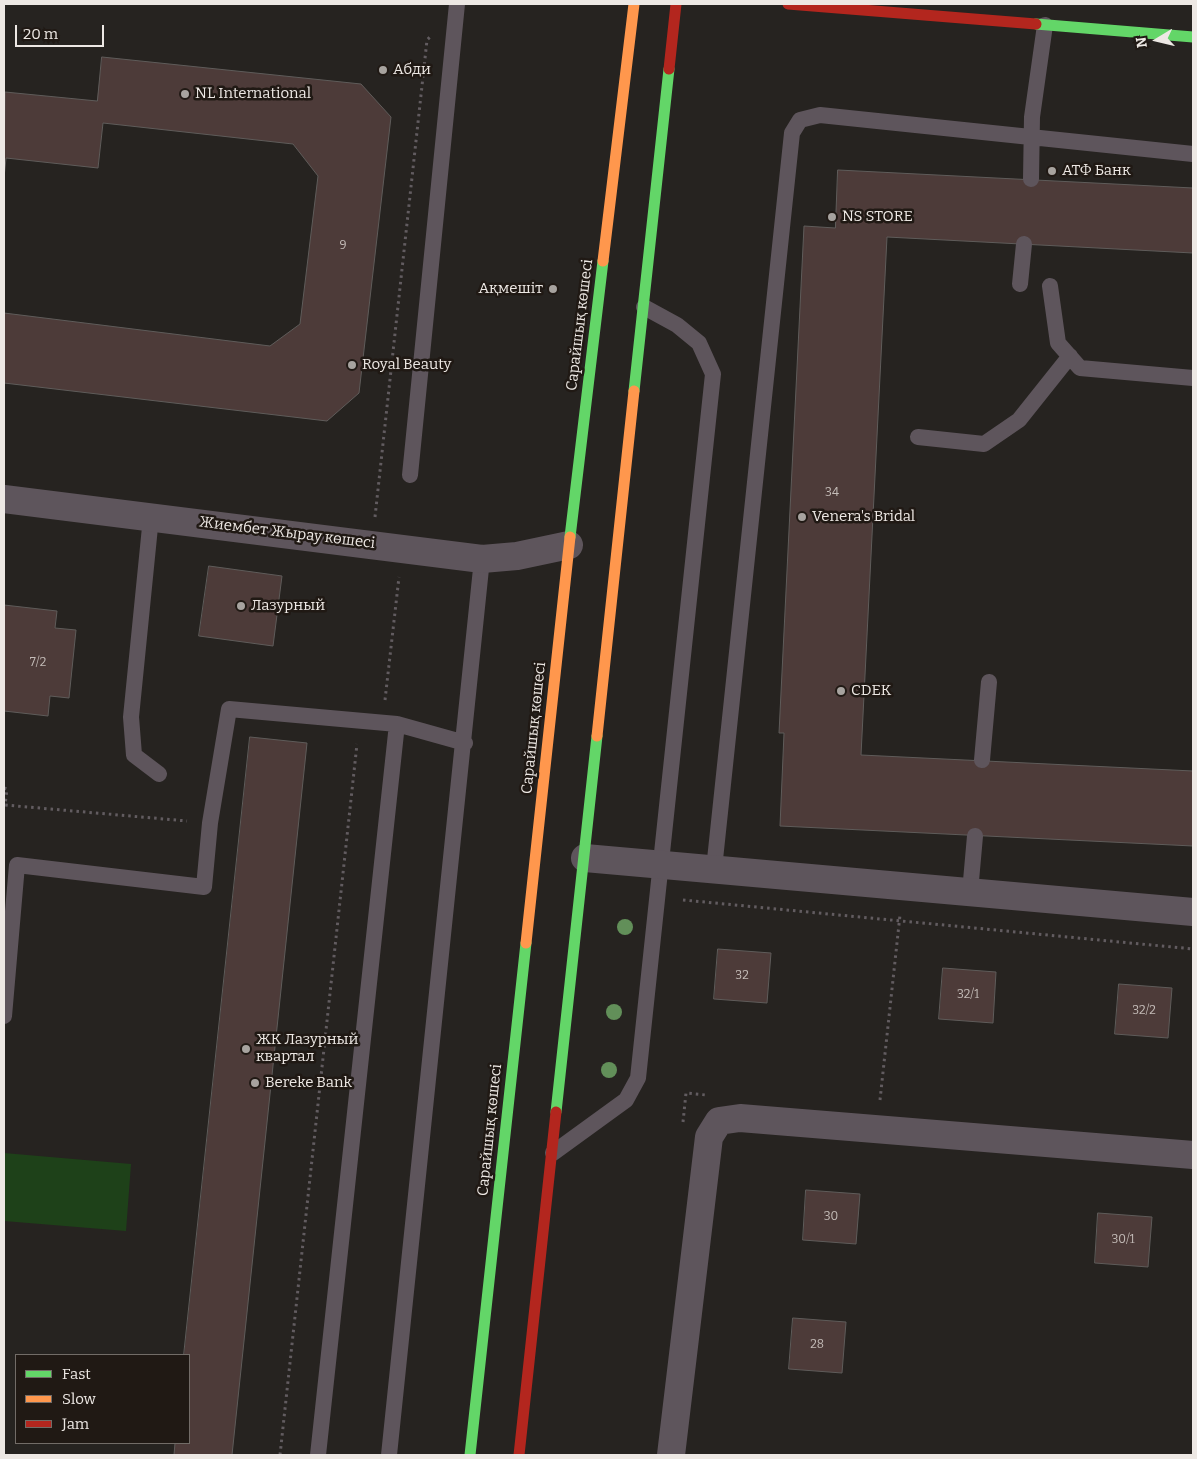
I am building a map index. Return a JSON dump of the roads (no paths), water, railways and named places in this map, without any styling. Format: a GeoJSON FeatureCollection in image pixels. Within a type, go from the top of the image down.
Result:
{"type":"FeatureCollection","features":[{"type":"Feature","properties":{"kind":"main road","name":"Сарайшық көшесі"},"geometry":{"type":"LineString","coordinates":[[470,1455],[569,545],[634,4]]}},
{"type":"Feature","properties":{"kind":"main road"},"geometry":{"type":"LineString","coordinates":[[519,1455],[676,4]]}},
{"type":"Feature","properties":{"kind":"main road"},"geometry":{"type":"LineString","coordinates":[[788,4],[1193,37]]}},
{"type":"Feature","properties":{"kind":"main road"},"geometry":{"type":"LineString","coordinates":[[477,1390],[485,1436]]}},
{"type":"Feature","properties":{"kind":"street","name":"Жиембет Жырау көшесі"},"geometry":{"type":"LineString","coordinates":[[4,499],[482,558],[517,556],[569,545]]}},
{"type":"Feature","properties":{"kind":"street"},"geometry":{"type":"LineString","coordinates":[[584,858],[1193,912]]}},
{"type":"Feature","properties":{"kind":"street"},"geometry":{"type":"LineString","coordinates":[[671,1455],[709,1137],[719,1122],[740,1118],[1193,1154]]}},
{"type":"Feature","properties":{"kind":"lane"},"geometry":{"type":"LineString","coordinates":[[410,475],[456,12]]}},
{"type":"Feature","properties":{"kind":"lane"},"geometry":{"type":"LineString","coordinates":[[1031,180],[1031,138],[1045,25]]}},
{"type":"Feature","properties":{"kind":"lane"},"geometry":{"type":"LineString","coordinates":[[714,869],[792,133],[800,120],[820,115],[1193,154]]}},
{"type":"Feature","properties":{"kind":"lane"},"geometry":{"type":"LineString","coordinates":[[1020,284],[1024,244]]}},
{"type":"Feature","properties":{"kind":"lane"},"geometry":{"type":"LineString","coordinates":[[1050,286],[1058,343],[1080,368],[1193,378]]}},
{"type":"Feature","properties":{"kind":"lane"},"geometry":{"type":"LineString","coordinates":[[553,1153],[626,1100],[638,1078],[659,865],[713,374],[699,343],[677,325],[644,307]]}},
{"type":"Feature","properties":{"kind":"lane"},"geometry":{"type":"LineString","coordinates":[[918,437],[984,444],[1019,420],[1070,356]]}},
{"type":"Feature","properties":{"kind":"lane"},"geometry":{"type":"LineString","coordinates":[[151,517],[131,717],[134,756],[159,774]]}},
{"type":"Feature","properties":{"kind":"lane"},"geometry":{"type":"LineString","coordinates":[[389,1455],[465,744],[482,558]]}},
{"type":"Feature","properties":{"kind":"lane"},"geometry":{"type":"LineString","coordinates":[[982,760],[989,682]]}},
{"type":"Feature","properties":{"kind":"lane"},"geometry":{"type":"LineString","coordinates":[[4,1016],[8,919],[17,865],[204,887],[210,822],[229,709],[390,724],[465,744]]}},
{"type":"Feature","properties":{"kind":"lane"},"geometry":{"type":"LineString","coordinates":[[318,1455],[390,724]]}},
{"type":"Feature","properties":{"kind":"lane"},"geometry":{"type":"LineString","coordinates":[[970,892],[975,836]]}},
{"type":"Feature","properties":{"kind":"place","name":"Абди"},"geometry":{"type":"Point","coordinates":[383,70]}},
{"type":"Feature","properties":{"kind":"place","name":"NL International"},"geometry":{"type":"Point","coordinates":[185,94]}},
{"type":"Feature","properties":{"kind":"place","name":"АТФ Банк"},"geometry":{"type":"Point","coordinates":[1052,171]}},
{"type":"Feature","properties":{"kind":"place","name":"NS STORE"},"geometry":{"type":"Point","coordinates":[832,217]}},
{"type":"Feature","properties":{"kind":"place","name":"Ақмешіт"},"geometry":{"type":"Point","coordinates":[553,289]}},
{"type":"Feature","properties":{"kind":"place","name":"Royal Beauty"},"geometry":{"type":"Point","coordinates":[352,365]}},
{"type":"Feature","properties":{"kind":"place","name":"Venera's Bridal"},"geometry":{"type":"Point","coordinates":[802,517]}},
{"type":"Feature","properties":{"kind":"place","name":"Лазурный"},"geometry":{"type":"Point","coordinates":[241,606]}},
{"type":"Feature","properties":{"kind":"place","name":"CDEK"},"geometry":{"type":"Point","coordinates":[841,691]}},
{"type":"Feature","properties":{"kind":"place","name":"ЖК Лазурный квартал"},"geometry":{"type":"Point","coordinates":[246,1049]}},
{"type":"Feature","properties":{"kind":"place","name":"Bereke Bank"},"geometry":{"type":"Point","coordinates":[255,1083]}}]}
